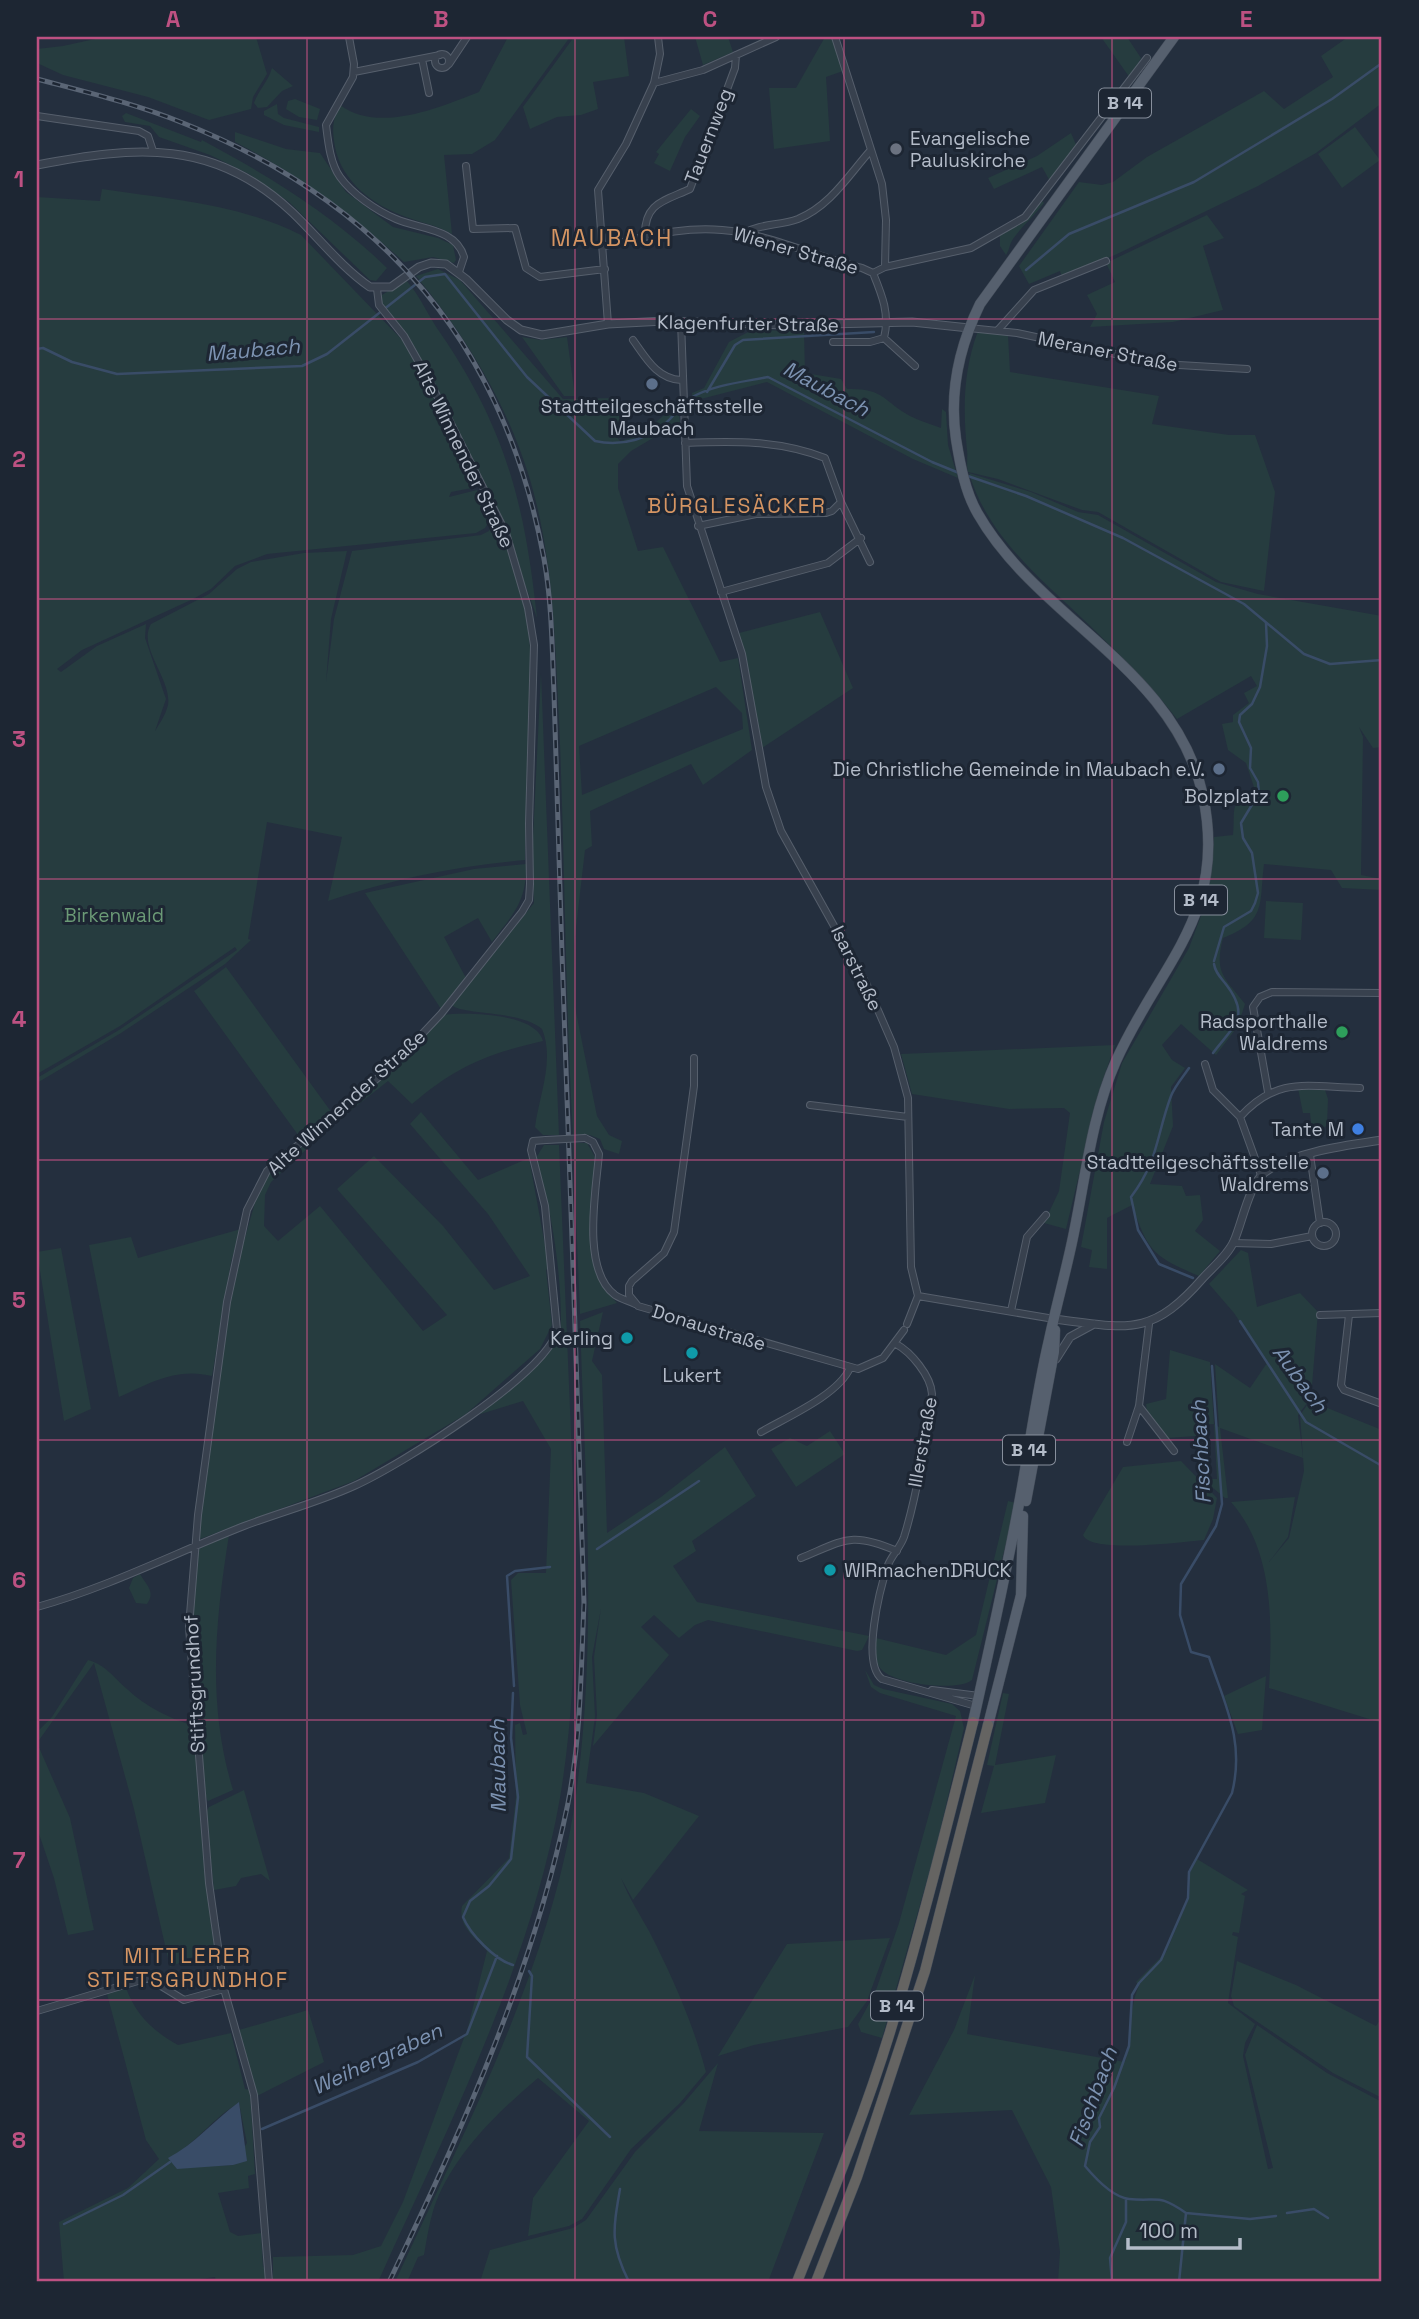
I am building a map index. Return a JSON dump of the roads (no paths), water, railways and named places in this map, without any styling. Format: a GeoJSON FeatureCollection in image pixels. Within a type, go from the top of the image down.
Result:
{"type":"FeatureCollection","features":[{"type":"Feature","properties":{"kind":"highway","name":"B 14"},"geometry":{"type":"LineString","coordinates":[[797,2282],[850,2150],[889,2033],[927,1908],[973,1722]]}},
{"type":"Feature","properties":{"kind":"highway","name":"B 14"},"geometry":{"type":"LineString","coordinates":[[816,2282],[856,2177],[925,1971],[988,1725]]}},
{"type":"Feature","properties":{"kind":"main road","name":"B 14"},"geometry":{"type":"LineString","coordinates":[[973,1722],[1054,1319],[1100,1108],[1115,1062],[1186,940],[1196,916],[1207,873],[1207,826],[1193,764],[1167,715],[1129,671],[1000,544],[979,516],[961,466],[953,405],[956,379],[969,328],[981,304],[1174,37]]}},
{"type":"Feature","properties":{"kind":"main road","name":"B 14"},"geometry":{"type":"LineString","coordinates":[[988,1725],[1021,1595],[1021,1523],[1055,1345],[1054,1319]]}},
{"type":"Feature","properties":{"kind":"main road"},"geometry":{"type":"LineString","coordinates":[[978,1701],[993,1704]]}},
{"type":"Feature","properties":{"kind":"street"},"geometry":{"type":"LineString","coordinates":[[349,37],[354,72],[326,125],[339,176],[382,212],[435,230],[458,245],[464,257],[459,272]]}},
{"type":"Feature","properties":{"kind":"street"},"geometry":{"type":"LineString","coordinates":[[354,72],[440,55],[436,60],[438,66],[448,65],[467,37]]}},
{"type":"Feature","properties":{"kind":"street"},"geometry":{"type":"LineString","coordinates":[[37,165],[113,153],[153,150],[200,157],[265,191],[292,211],[359,280],[377,289],[391,287],[419,267],[431,263],[446,264],[459,272],[507,320],[532,334],[608,324],[598,190],[626,144],[654,83],[660,54],[658,37]]}},
{"type":"Feature","properties":{"kind":"street"},"geometry":{"type":"LineString","coordinates":[[654,83],[702,70],[776,37]]}},
{"type":"Feature","properties":{"kind":"street"},"geometry":{"type":"LineString","coordinates":[[835,37],[884,200],[885,267]]}},
{"type":"Feature","properties":{"kind":"street","name":"Tauernweg"},"geometry":{"type":"LineString","coordinates":[[645,236],[645,218],[651,209],[690,188],[735,68],[736,55]]}},
{"type":"Feature","properties":{"kind":"street"},"geometry":{"type":"LineString","coordinates":[[873,273],[885,267],[971,248],[1026,217],[1147,58]]}},
{"type":"Feature","properties":{"kind":"street"},"geometry":{"type":"LineString","coordinates":[[422,59],[429,93]]}},
{"type":"Feature","properties":{"kind":"street"},"geometry":{"type":"LineString","coordinates":[[37,116],[113,130],[139,131],[148,136],[153,150]]}},
{"type":"Feature","properties":{"kind":"street"},"geometry":{"type":"LineString","coordinates":[[744,233],[758,225],[795,220],[820,208],[870,151]]}},
{"type":"Feature","properties":{"kind":"street"},"geometry":{"type":"LineString","coordinates":[[466,166],[473,229],[514,228],[526,268],[540,277],[605,269]]}},
{"type":"Feature","properties":{"kind":"street","name":"Wiener Straße"},"geometry":{"type":"LineString","coordinates":[[604,246],[645,236],[696,229],[744,233],[873,273],[888,321]]}},
{"type":"Feature","properties":{"kind":"street"},"geometry":{"type":"LineString","coordinates":[[998,330],[1034,290],[1106,261]]}},
{"type":"Feature","properties":{"kind":"street","name":"Alte Winnender Straße"},"geometry":{"type":"LineString","coordinates":[[195,1547],[215,1378],[228,1302],[247,1210],[267,1171],[400,1057],[441,1014],[529,900],[534,645],[528,608],[506,533],[467,452],[404,336],[379,305],[377,289]]}},
{"type":"Feature","properties":{"kind":"street","name":"Klagenfurter Straße"},"geometry":{"type":"LineString","coordinates":[[608,324],[681,321],[786,325],[888,321]]}},
{"type":"Feature","properties":{"kind":"street","name":"Isarstraße"},"geometry":{"type":"LineString","coordinates":[[681,321],[682,413],[687,486],[742,654],[757,750],[781,831],[867,985],[904,1080],[908,1117],[911,1267],[918,1296]]}},
{"type":"Feature","properties":{"kind":"street"},"geometry":{"type":"LineString","coordinates":[[884,338],[888,321],[969,328]]}},
{"type":"Feature","properties":{"kind":"street","name":"Meraner Straße"},"geometry":{"type":"LineString","coordinates":[[969,328],[998,330],[1162,364],[1247,369]]}},
{"type":"Feature","properties":{"kind":"street"},"geometry":{"type":"LineString","coordinates":[[833,342],[870,342],[884,338]]}},
{"type":"Feature","properties":{"kind":"street"},"geometry":{"type":"LineString","coordinates":[[884,338],[915,366]]}},
{"type":"Feature","properties":{"kind":"street"},"geometry":{"type":"LineString","coordinates":[[634,340],[651,365],[670,379],[681,380]]}},
{"type":"Feature","properties":{"kind":"street"},"geometry":{"type":"LineString","coordinates":[[685,443],[757,442],[825,458],[841,502],[861,538],[870,562]]}},
{"type":"Feature","properties":{"kind":"street"},"geometry":{"type":"LineString","coordinates":[[698,526],[756,514],[826,513],[841,502]]}},
{"type":"Feature","properties":{"kind":"street"},"geometry":{"type":"LineString","coordinates":[[721,592],[828,563],[861,538]]}},
{"type":"Feature","properties":{"kind":"street"},"geometry":{"type":"LineString","coordinates":[[1268,1091],[1254,1003],[1272,992],[1382,993]]}},
{"type":"Feature","properties":{"kind":"street","name":"Donaustraße"},"geometry":{"type":"LineString","coordinates":[[694,1058],[694,1086],[674,1233],[664,1253],[629,1286],[629,1295],[638,1306],[850,1368]]}},
{"type":"Feature","properties":{"kind":"street"},"geometry":{"type":"LineString","coordinates":[[1205,1064],[1213,1090],[1240,1117],[1261,1175]]}},
{"type":"Feature","properties":{"kind":"street"},"geometry":{"type":"LineString","coordinates":[[1240,1117],[1268,1091],[1300,1086],[1360,1088]]}},
{"type":"Feature","properties":{"kind":"street"},"geometry":{"type":"LineString","coordinates":[[810,1105],[908,1117]]}},
{"type":"Feature","properties":{"kind":"street"},"geometry":{"type":"LineString","coordinates":[[37,1607],[88,1593],[195,1547],[355,1486],[492,1401],[549,1348],[557,1330],[556,1306],[545,1206],[531,1150],[533,1141],[585,1139],[593,1142],[599,1154],[593,1245],[601,1273],[615,1294],[638,1306]]}},
{"type":"Feature","properties":{"kind":"street"},"geometry":{"type":"LineString","coordinates":[[761,1432],[833,1389],[845,1378],[850,1368],[858,1369],[874,1364],[896,1344],[918,1296],[1094,1324],[1149,1324],[1195,1287],[1233,1243],[1261,1175],[1280,1164],[1310,1155],[1382,1140]]}},
{"type":"Feature","properties":{"kind":"street"},"geometry":{"type":"LineString","coordinates":[[1310,1155],[1320,1223]]}},
{"type":"Feature","properties":{"kind":"street"},"geometry":{"type":"LineString","coordinates":[[1011,1311],[1027,1237],[1046,1215]]}},
{"type":"Feature","properties":{"kind":"street"},"geometry":{"type":"LineString","coordinates":[[1312,1236],[1314,1228],[1320,1223]]}},
{"type":"Feature","properties":{"kind":"street"},"geometry":{"type":"LineString","coordinates":[[1312,1236],[1320,1245],[1334,1241],[1333,1226],[1320,1223]]}},
{"type":"Feature","properties":{"kind":"street"},"geometry":{"type":"LineString","coordinates":[[1233,1243],[1271,1244],[1312,1236]]}},
{"type":"Feature","properties":{"kind":"street"},"geometry":{"type":"LineString","coordinates":[[1321,1315],[1382,1313]]}},
{"type":"Feature","properties":{"kind":"street"},"geometry":{"type":"LineString","coordinates":[[1349,1315],[1341,1385],[1344,1390],[1382,1404]]}},
{"type":"Feature","properties":{"kind":"street"},"geometry":{"type":"LineString","coordinates":[[1046,1394],[1056,1358],[1064,1343],[1094,1324]]}},
{"type":"Feature","properties":{"kind":"street"},"geometry":{"type":"LineString","coordinates":[[1127,1442],[1139,1406],[1149,1324]]}},
{"type":"Feature","properties":{"kind":"street","name":"Illerstraße"},"geometry":{"type":"LineString","coordinates":[[896,1344],[909,1355],[932,1391],[908,1516],[897,1551],[888,1564],[871,1661],[882,1679],[978,1701]]}},
{"type":"Feature","properties":{"kind":"street"},"geometry":{"type":"LineString","coordinates":[[1139,1406],[1174,1451]]}},
{"type":"Feature","properties":{"kind":"street"},"geometry":{"type":"LineString","coordinates":[[801,1558],[845,1539],[866,1538],[897,1551]]}},
{"type":"Feature","properties":{"kind":"street","name":"Stiftsgrundhof"},"geometry":{"type":"LineString","coordinates":[[195,1547],[189,1627],[208,1870],[224,1989],[254,2095],[269,2282]]}},
{"type":"Feature","properties":{"kind":"street"},"geometry":{"type":"LineString","coordinates":[[37,2011],[148,1978],[184,2000],[224,1989]]}},
{"type":"Feature","properties":{"kind":"water"},"geometry":{"type":"Polygon","coordinates":[[[239,2102],[247,2161],[233,2165],[177,2169],[168,2158],[187,2146],[239,2102]]]}},
{"type":"Feature","properties":{"kind":"waterway"},"geometry":{"type":"LineString","coordinates":[[1026,270],[1069,234],[1194,182],[1332,99],[1382,63]]}},
{"type":"Feature","properties":{"kind":"waterway","name":"Maubach"},"geometry":{"type":"LineString","coordinates":[[37,349],[43,348],[72,362],[117,374],[302,366],[327,354],[425,277],[445,274],[527,377],[595,441],[615,443],[636,440],[663,426],[684,403],[698,394],[768,377],[932,462],[959,473]]}},
{"type":"Feature","properties":{"kind":"waterway"},"geometry":{"type":"LineString","coordinates":[[707,392],[735,345],[743,340],[874,332]]}},
{"type":"Feature","properties":{"kind":"waterway","name":"Maubach"},"geometry":{"type":"LineString","coordinates":[[965,475],[1026,496],[1123,538],[1244,604],[1304,654],[1330,664],[1382,660]]}},
{"type":"Feature","properties":{"kind":"waterway","name":"Maubach"},"geometry":{"type":"LineString","coordinates":[[1214,961],[1224,927],[1251,911],[1258,893],[1252,853],[1243,838],[1241,823],[1259,793],[1258,782],[1250,768],[1251,748],[1239,722],[1240,715],[1252,704],[1260,687],[1267,646],[1266,623]]}},
{"type":"Feature","properties":{"kind":"waterway","name":"Maubach"},"geometry":{"type":"LineString","coordinates":[[1213,1053],[1233,1027],[1238,1012],[1233,994],[1215,970],[1214,964]]}},
{"type":"Feature","properties":{"kind":"waterway","name":"Maubach"},"geometry":{"type":"LineString","coordinates":[[1189,1068],[1171,1096],[1152,1159],[1131,1197],[1138,1230],[1159,1264],[1193,1278]]}},
{"type":"Feature","properties":{"kind":"waterway","name":"Aubach"},"geometry":{"type":"LineString","coordinates":[[1240,1321],[1306,1422],[1382,1466]]}},
{"type":"Feature","properties":{"kind":"waterway","name":"Fischbach"},"geometry":{"type":"LineString","coordinates":[[1179,2282],[1186,2213],[1163,2201],[1129,2199],[1116,2195],[1085,2166],[1090,2142],[1100,2127],[1099,2118],[1114,2088],[1129,2046],[1132,1995],[1139,1983],[1161,1960],[1188,1898],[1189,1872],[1232,1793],[1236,1757],[1231,1724],[1209,1657],[1191,1652],[1180,1615],[1181,1584],[1216,1526],[1222,1504],[1212,1366]]}},
{"type":"Feature","properties":{"kind":"waterway","name":"Maubach"},"geometry":{"type":"LineString","coordinates":[[597,1549],[699,1481]]}},
{"type":"Feature","properties":{"kind":"waterway","name":"Maubach"},"geometry":{"type":"LineString","coordinates":[[514,1686],[507,1576],[515,1571],[550,1567]]}},
{"type":"Feature","properties":{"kind":"waterway","name":"Maubach"},"geometry":{"type":"LineString","coordinates":[[513,1693],[511,1738],[518,1797],[511,1859],[489,1886],[470,1901],[463,1917],[484,1946],[513,1965]]}},
{"type":"Feature","properties":{"kind":"waterway","name":"Weihergraben"},"geometry":{"type":"LineString","coordinates":[[262,2129],[418,2062],[467,2034],[497,1956]]}},
{"type":"Feature","properties":{"kind":"waterway","name":"Maubach"},"geometry":{"type":"LineString","coordinates":[[529,1971],[532,1976],[527,2057],[610,2137]]}},
{"type":"Feature","properties":{"kind":"waterway","name":"Weihergraben"},"geometry":{"type":"LineString","coordinates":[[64,2224],[123,2195],[170,2162]]}},
{"type":"Feature","properties":{"kind":"waterway"},"geometry":{"type":"LineString","coordinates":[[620,2189],[615,2237],[619,2257],[629,2282]]}},
{"type":"Feature","properties":{"kind":"waterway"},"geometry":{"type":"LineString","coordinates":[[1112,2282],[1110,2258],[1126,2222],[1126,2199]]}},
{"type":"Feature","properties":{"kind":"waterway"},"geometry":{"type":"LineString","coordinates":[[1287,2213],[1314,2209],[1328,2218]]}},
{"type":"Feature","properties":{"kind":"waterway"},"geometry":{"type":"LineString","coordinates":[[1186,2213],[1250,2219],[1276,2216]]}},
{"type":"Feature","properties":{"kind":"railway"},"geometry":{"type":"LineString","coordinates":[[37,79],[165,116],[255,156],[319,195],[375,240],[424,291],[466,349],[499,412],[526,482],[547,576],[554,693],[584,1603],[578,1728],[568,1803],[554,1865],[516,1988],[469,2107],[389,2282]]}},
{"type":"Feature","properties":{"kind":"place","name":"Evangelische Pauluskirche"},"geometry":{"type":"Point","coordinates":[896,149]}},
{"type":"Feature","properties":{"kind":"place","name":"Stadtteilgeschäftsstelle Maubach"},"geometry":{"type":"Point","coordinates":[652,384]}},
{"type":"Feature","properties":{"kind":"place","name":"Die Christliche Gemeinde in Maubach e.V."},"geometry":{"type":"Point","coordinates":[1219,769]}},
{"type":"Feature","properties":{"kind":"place","name":"Bolzplatz"},"geometry":{"type":"Point","coordinates":[1283,796]}},
{"type":"Feature","properties":{"kind":"place","name":"Radsporthalle Waldrems"},"geometry":{"type":"Point","coordinates":[1342,1032]}},
{"type":"Feature","properties":{"kind":"place","name":"Tante M"},"geometry":{"type":"Point","coordinates":[1358,1129]}},
{"type":"Feature","properties":{"kind":"place","name":"Stadtteilgeschäftsstelle Waldrems"},"geometry":{"type":"Point","coordinates":[1323,1173]}},
{"type":"Feature","properties":{"kind":"place","name":"Kerling"},"geometry":{"type":"Point","coordinates":[627,1338]}},
{"type":"Feature","properties":{"kind":"place","name":"Lukert"},"geometry":{"type":"Point","coordinates":[692,1353]}},
{"type":"Feature","properties":{"kind":"place","name":"WIRmachenDRUCK"},"geometry":{"type":"Point","coordinates":[830,1570]}},
{"type":"Feature","properties":{"kind":"district","name":"MAUBACH"},"geometry":{"type":"Point","coordinates":[612,238]}},
{"type":"Feature","properties":{"kind":"district","name":"BÜRGLESÄCKER"},"geometry":{"type":"Point","coordinates":[737,506]}},
{"type":"Feature","properties":{"kind":"district","name":"MITTLERER STIFTSGRUNDHOF"},"geometry":{"type":"Point","coordinates":[188,1968]}},
{"type":"Feature","properties":{"kind":"park label","name":"Birkenwald"},"geometry":{"type":"Point","coordinates":[114,915]}}]}
